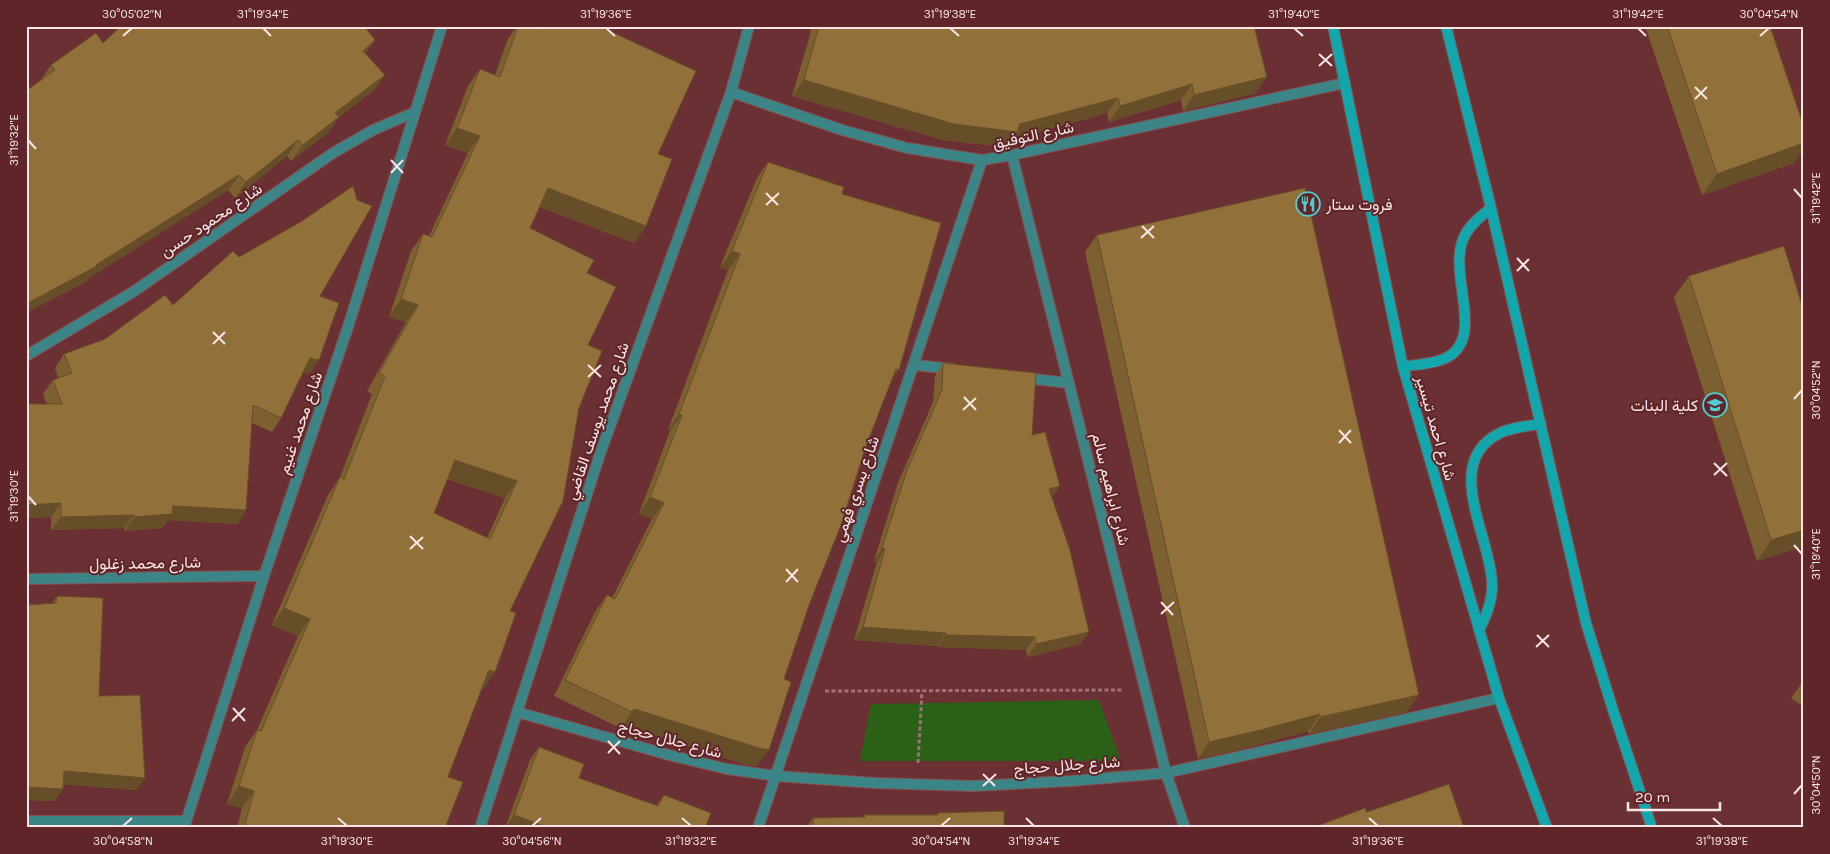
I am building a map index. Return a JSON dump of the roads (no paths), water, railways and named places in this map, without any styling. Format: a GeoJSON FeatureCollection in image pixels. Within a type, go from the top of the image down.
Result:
{"type":"FeatureCollection","features":[{"type":"Feature","properties":{"kind":"main road","name":"شارع احمد تيسير"},"geometry":{"type":"LineString","coordinates":[[1333,26],[1403,367],[1499,698],[1548,828]]}},
{"type":"Feature","properties":{"kind":"main road"},"geometry":{"type":"LineString","coordinates":[[1446,26],[1491,208],[1586,623],[1652,828]]}},
{"type":"Feature","properties":{"kind":"main road"},"geometry":{"type":"LineString","coordinates":[[1403,367],[1442,360],[1461,344],[1465,329],[1458,255],[1464,236],[1475,220],[1491,208]]}},
{"type":"Feature","properties":{"kind":"main road"},"geometry":{"type":"LineString","coordinates":[[1479,630],[1491,601],[1492,580],[1490,563],[1472,496],[1470,480],[1472,468],[1482,448],[1499,434],[1509,430],[1541,424]]}},
{"type":"Feature","properties":{"kind":"street","name":"شارع محمد غنيم"},"geometry":{"type":"LineString","coordinates":[[185,824],[264,576],[348,327],[442,26]]}},
{"type":"Feature","properties":{"kind":"street","name":"شارع محمد يوسف القاضي"},"geometry":{"type":"LineString","coordinates":[[480,828],[600,454],[731,92],[749,26]]}},
{"type":"Feature","properties":{"kind":"street","name":"شارع التوفيق"},"geometry":{"type":"LineString","coordinates":[[731,92],[842,130],[906,148],[982,160],[1345,83]]}},
{"type":"Feature","properties":{"kind":"street","name":"شارع محمود حسن"},"geometry":{"type":"LineString","coordinates":[[26,356],[133,292],[333,153],[373,130],[415,112]]}},
{"type":"Feature","properties":{"kind":"street","name":"شارع ابراهيم سالم"},"geometry":{"type":"LineString","coordinates":[[1012,155],[1166,773],[1185,828]]}},
{"type":"Feature","properties":{"kind":"street","name":"شارع يسري فهمي"},"geometry":{"type":"LineString","coordinates":[[758,828],[982,160]]}},
{"type":"Feature","properties":{"kind":"street"},"geometry":{"type":"LineString","coordinates":[[914,365],[962,370]]}},
{"type":"Feature","properties":{"kind":"street"},"geometry":{"type":"LineString","coordinates":[[1011,376],[1069,383]]}},
{"type":"Feature","properties":{"kind":"street","name":"شارع محمد زغلول"},"geometry":{"type":"LineString","coordinates":[[26,580],[264,576]]}},
{"type":"Feature","properties":{"kind":"street","name":"شارع جلال حجاج"},"geometry":{"type":"LineString","coordinates":[[517,712],[669,755],[727,769],[776,776],[875,783],[973,786],[1061,782],[1166,773],[1499,698]]}},
{"type":"Feature","properties":{"kind":"street"},"geometry":{"type":"LineString","coordinates":[[26,821],[185,824]]}},
{"type":"Feature","properties":{"kind":"place","name":"فروت ستار"},"geometry":{"type":"Point","coordinates":[1308,204]}},
{"type":"Feature","properties":{"kind":"place","name":"كلية البنات"},"geometry":{"type":"Point","coordinates":[1715,405]}}]}
